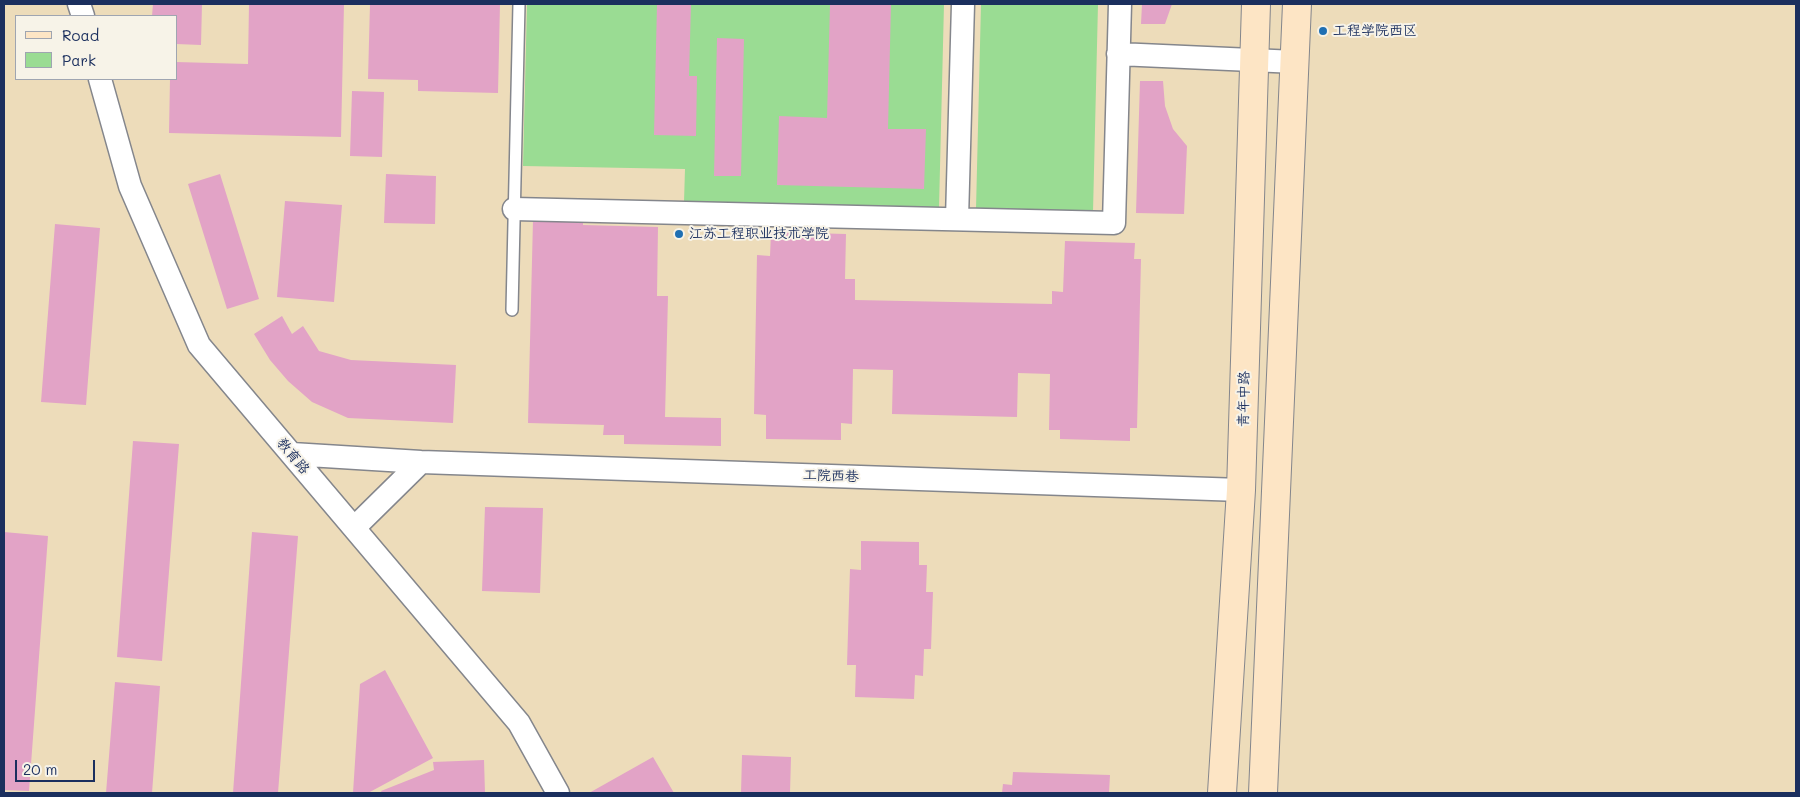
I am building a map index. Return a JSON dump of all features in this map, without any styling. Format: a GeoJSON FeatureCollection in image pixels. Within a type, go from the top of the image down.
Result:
{"type":"FeatureCollection","features":[{"type":"Feature","properties":{"kind":"main road","name":"青年中路"},"geometry":{"type":"LineString","coordinates":[[1222,793],[1242,490],[1256,4]]}},
{"type":"Feature","properties":{"kind":"main road"},"geometry":{"type":"LineString","coordinates":[[1263,793],[1297,4]]}},
{"type":"Feature","properties":{"kind":"street"},"geometry":{"type":"LineString","coordinates":[[958,219],[963,4]]}},
{"type":"Feature","properties":{"kind":"street"},"geometry":{"type":"LineString","coordinates":[[514,209],[1114,223],[1120,4]]}},
{"type":"Feature","properties":{"kind":"street"},"geometry":{"type":"LineString","coordinates":[[1118,54],[1296,62]]}},
{"type":"Feature","properties":{"kind":"street","name":"教育路"},"geometry":{"type":"LineString","coordinates":[[100,80],[130,186],[199,345],[520,723],[558,793]]}},
{"type":"Feature","properties":{"kind":"street","name":"工院西巷"},"geometry":{"type":"LineString","coordinates":[[292,454],[421,462],[1242,490]]}},
{"type":"Feature","properties":{"kind":"street"},"geometry":{"type":"LineString","coordinates":[[355,527],[421,462]]}},
{"type":"Feature","properties":{"kind":"lane"},"geometry":{"type":"LineString","coordinates":[[512,310],[520,4]]}},
{"type":"Feature","properties":{"kind":"green space"},"geometry":{"type":"Polygon","coordinates":[[[527,4],[944,4],[939,208],[684,202],[685,169],[523,166],[527,4]]]}},
{"type":"Feature","properties":{"kind":"green space"},"geometry":{"type":"Polygon","coordinates":[[[981,4],[1098,4],[1093,212],[976,209],[981,4]]]}},
{"type":"Feature","properties":{"kind":"building"},"geometry":{"type":"Polygon","coordinates":[[[153,4],[202,4],[201,45],[178,44],[178,15],[152,15],[153,4]]]}},
{"type":"Feature","properties":{"kind":"building"},"geometry":{"type":"Polygon","coordinates":[[[249,4],[344,4],[341,137],[169,133],[170,80],[178,80],[178,62],[248,64],[249,4]]]}},
{"type":"Feature","properties":{"kind":"building"},"geometry":{"type":"Polygon","coordinates":[[[370,4],[500,4],[498,93],[418,91],[418,80],[368,79],[370,4]]]}},
{"type":"Feature","properties":{"kind":"building"},"geometry":{"type":"Polygon","coordinates":[[[657,4],[691,4],[689,76],[697,76],[696,136],[654,135],[657,4]]]}},
{"type":"Feature","properties":{"kind":"building"},"geometry":{"type":"Polygon","coordinates":[[[830,4],[891,4],[888,129],[926,129],[924,189],[777,185],[779,116],[827,118],[830,4]]]}},
{"type":"Feature","properties":{"kind":"building"},"geometry":{"type":"Polygon","coordinates":[[[1142,4],[1172,4],[1165,24],[1141,24],[1142,4]]]}},
{"type":"Feature","properties":{"kind":"building"},"geometry":{"type":"Polygon","coordinates":[[[717,38],[744,39],[741,176],[714,176],[717,38]]]}},
{"type":"Feature","properties":{"kind":"building"},"geometry":{"type":"Polygon","coordinates":[[[1140,81],[1163,81],[1165,106],[1173,129],[1187,146],[1184,214],[1136,213],[1140,81]]]}},
{"type":"Feature","properties":{"kind":"building"},"geometry":{"type":"Polygon","coordinates":[[[352,91],[384,92],[382,157],[350,156],[352,91]]]}},
{"type":"Feature","properties":{"kind":"building"},"geometry":{"type":"Polygon","coordinates":[[[220,174],[259,299],[227,309],[188,184],[220,174]]]}},
{"type":"Feature","properties":{"kind":"building"},"geometry":{"type":"Polygon","coordinates":[[[386,174],[436,176],[435,224],[384,223],[386,174]]]}},
{"type":"Feature","properties":{"kind":"building"},"geometry":{"type":"Polygon","coordinates":[[[285,201],[342,205],[334,302],[277,297],[285,201]]]}},
{"type":"Feature","properties":{"kind":"building"},"geometry":{"type":"Polygon","coordinates":[[[533,220],[583,221],[583,225],[658,227],[657,296],[668,296],[665,417],[721,418],[721,446],[624,444],[624,435],[603,435],[604,425],[528,423],[533,220]]]}},
{"type":"Feature","properties":{"kind":"building"},"geometry":{"type":"Polygon","coordinates":[[[55,224],[100,228],[86,405],[41,402],[55,224]]]}},
{"type":"Feature","properties":{"kind":"building"},"geometry":{"type":"Polygon","coordinates":[[[771,232],[846,234],[845,279],[855,279],[855,300],[1052,304],[1052,291],[1063,292],[1065,241],[1135,243],[1134,259],[1141,259],[1137,428],[1130,428],[1130,441],[1060,439],[1060,430],[1049,430],[1050,374],[1018,373],[1017,417],[892,414],[893,370],[853,369],[852,424],[841,423],[841,440],[766,439],[766,415],[754,414],[757,255],[770,256],[771,232]]]}},
{"type":"Feature","properties":{"kind":"building"},"geometry":{"type":"Polygon","coordinates":[[[282,316],[292,334],[303,326],[319,351],[351,360],[456,365],[453,423],[348,418],[312,402],[288,381],[270,360],[254,334],[282,316]]]}},
{"type":"Feature","properties":{"kind":"building"},"geometry":{"type":"Polygon","coordinates":[[[133,441],[179,444],[162,661],[117,657],[133,441]]]}},
{"type":"Feature","properties":{"kind":"building"},"geometry":{"type":"Polygon","coordinates":[[[485,507],[543,508],[540,593],[482,591],[485,507]]]}},
{"type":"Feature","properties":{"kind":"building"},"geometry":{"type":"Polygon","coordinates":[[[4,532],[48,536],[29,791],[4,790],[4,532]]]}},
{"type":"Feature","properties":{"kind":"building"},"geometry":{"type":"Polygon","coordinates":[[[252,532],[298,536],[278,793],[233,793],[252,532]]]}},
{"type":"Feature","properties":{"kind":"building"},"geometry":{"type":"Polygon","coordinates":[[[861,541],[919,542],[919,565],[927,565],[926,592],[933,592],[931,649],[924,649],[923,676],[915,675],[914,699],[855,697],[856,665],[847,665],[850,569],[861,570],[861,541]]]}},
{"type":"Feature","properties":{"kind":"building"},"geometry":{"type":"Polygon","coordinates":[[[385,670],[433,758],[368,793],[353,793],[360,684],[385,670]]]}},
{"type":"Feature","properties":{"kind":"building"},"geometry":{"type":"Polygon","coordinates":[[[115,682],[160,686],[152,793],[106,793],[115,682]]]}},
{"type":"Feature","properties":{"kind":"building"},"geometry":{"type":"Polygon","coordinates":[[[742,755],[791,757],[790,793],[741,793],[742,755]]]}},
{"type":"Feature","properties":{"kind":"building"},"geometry":{"type":"Polygon","coordinates":[[[653,757],[674,793],[589,793],[653,757]]]}},
{"type":"Feature","properties":{"kind":"building"},"geometry":{"type":"Polygon","coordinates":[[[484,760],[485,793],[382,793],[381,791],[434,770],[433,762],[484,760]]]}},
{"type":"Feature","properties":{"kind":"building"},"geometry":{"type":"Polygon","coordinates":[[[1013,772],[1110,775],[1109,793],[1002,793],[1003,784],[1012,785],[1013,772]]]}},
{"type":"Feature","properties":{"kind":"place","name":"工程学院西区"},"geometry":{"type":"Point","coordinates":[1323,31]}},
{"type":"Feature","properties":{"kind":"place","name":"江苏工程职业技术学院"},"geometry":{"type":"Point","coordinates":[679,234]}}]}
